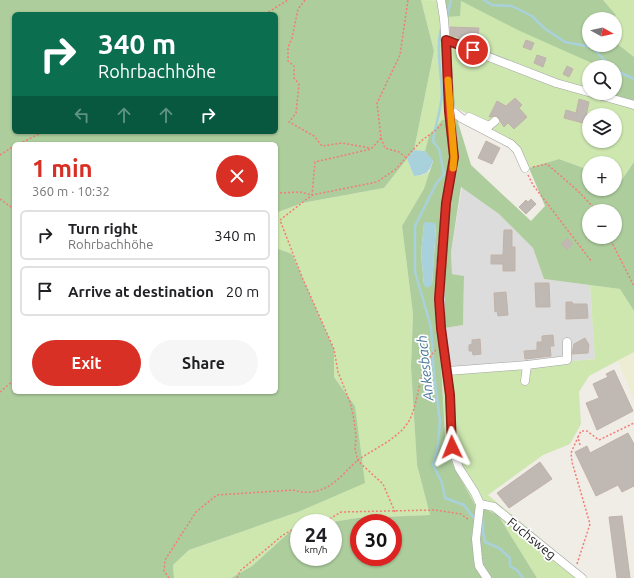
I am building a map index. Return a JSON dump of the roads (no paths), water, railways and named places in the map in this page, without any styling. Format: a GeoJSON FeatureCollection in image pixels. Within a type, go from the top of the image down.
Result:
{"type":"FeatureCollection","features":[{"type":"Feature","properties":{"kind":"street"},"geometry":{"type":"LineString","coordinates":[[441,0],[452,112],[454,157],[446,203],[439,299],[441,328],[448,371],[454,454],[459,468],[478,498],[480,504],[478,522],[478,559],[479,566],[487,578]]}},
{"type":"Feature","properties":{"kind":"street"},"geometry":{"type":"LineString","coordinates":[[446,40],[556,83],[634,105]]}},
{"type":"Feature","properties":{"kind":"street"},"geometry":{"type":"LineString","coordinates":[[452,112],[489,126],[495,121]]}},
{"type":"Feature","properties":{"kind":"street"},"geometry":{"type":"LineString","coordinates":[[452,112],[511,144],[517,150],[525,168]]}},
{"type":"Feature","properties":{"kind":"street"},"geometry":{"type":"LineString","coordinates":[[448,371],[527,365],[567,360],[567,342]]}},
{"type":"Feature","properties":{"kind":"street"},"geometry":{"type":"LineString","coordinates":[[525,381],[527,365]]}},
{"type":"Feature","properties":{"kind":"street","name":"Fuchsweg"},"geometry":{"type":"LineString","coordinates":[[480,504],[494,507],[582,578]]}},
{"type":"Feature","properties":{"kind":"water"},"geometry":{"type":"Polygon","coordinates":[[[414,150],[425,151],[433,160],[429,170],[422,175],[414,176],[407,159],[414,150]]]}},
{"type":"Feature","properties":{"kind":"water"},"geometry":{"type":"Polygon","coordinates":[[[424,223],[435,223],[436,226],[432,285],[427,288],[424,285],[421,254],[424,223]]]}},
{"type":"Feature","properties":{"kind":"waterway","name":"Ankesbach"},"geometry":{"type":"LineString","coordinates":[[447,16],[451,0]]}},
{"type":"Feature","properties":{"kind":"waterway"},"geometry":{"type":"LineString","coordinates":[[484,0],[492,5],[512,6],[532,16],[544,28],[565,42],[592,47],[604,60]]}},
{"type":"Feature","properties":{"kind":"waterway","name":"Ankesbach"},"geometry":{"type":"LineString","coordinates":[[441,28],[439,52],[442,98],[433,141],[439,149],[444,174],[436,184],[415,226],[415,272],[431,327],[434,375],[440,421],[438,446],[433,465],[442,483],[445,498],[464,505],[473,517],[483,521],[485,542],[499,548],[510,558],[510,566],[517,570],[523,578]]}},
{"type":"Feature","properties":{"kind":"waterway"},"geometry":{"type":"LineString","coordinates":[[622,73],[634,79]]}}]}
